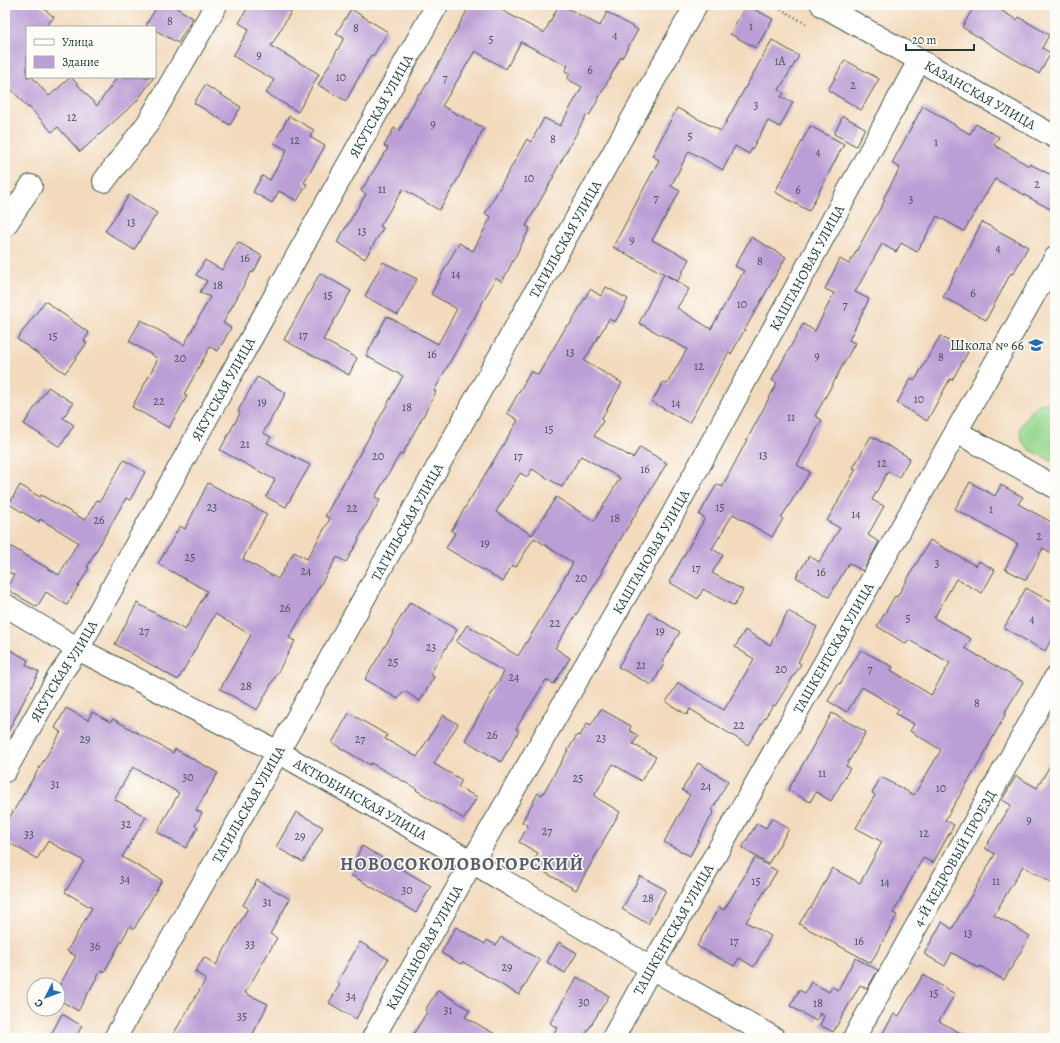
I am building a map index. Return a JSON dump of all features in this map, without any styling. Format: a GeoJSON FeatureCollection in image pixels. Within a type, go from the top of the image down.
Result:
{"type":"FeatureCollection","features":[{"type":"Feature","properties":{"kind":"street"},"geometry":{"type":"LineString","coordinates":[[104,181],[148,123],[216,5]]}},
{"type":"Feature","properties":{"kind":"street","name":"ЯКУТСКАЯ УЛИЦА"},"geometry":{"type":"LineString","coordinates":[[5,770],[59,676],[78,650],[437,5]]}},
{"type":"Feature","properties":{"kind":"street","name":"ТАГИЛЬСКАЯ УЛИЦА"},"geometry":{"type":"LineString","coordinates":[[115,1038],[278,752],[696,5]]}},
{"type":"Feature","properties":{"kind":"street","name":"КАЗАНСКАЯ УЛИЦА"},"geometry":{"type":"LineString","coordinates":[[822,5],[1055,137]]}},
{"type":"Feature","properties":{"kind":"street","name":"КАШТАНОВАЯ УЛИЦА"},"geometry":{"type":"LineString","coordinates":[[373,1038],[472,862],[670,520],[919,61]]}},
{"type":"Feature","properties":{"kind":"street"},"geometry":{"type":"LineString","coordinates":[[5,226],[31,186]]}},
{"type":"Feature","properties":{"kind":"street","name":"ТАШКЕНТСКАЯ УЛИЦА"},"geometry":{"type":"LineString","coordinates":[[613,1038],[651,968],[1055,258]]}},
{"type":"Feature","properties":{"kind":"street"},"geometry":{"type":"LineString","coordinates":[[957,432],[1055,487]]}},
{"type":"Feature","properties":{"kind":"street","name":"АКТЮБИНСКАЯ УЛИЦА"},"geometry":{"type":"LineString","coordinates":[[5,605],[78,650],[278,752],[472,862],[651,968],[774,1038]]}},
{"type":"Feature","properties":{"kind":"street","name":"4-Й КЕДРОВЫЙ ПРОЕЗД"},"geometry":{"type":"LineString","coordinates":[[854,1038],[1055,678]]}},
{"type":"Feature","properties":{"kind":"green space"},"geometry":{"type":"Polygon","coordinates":[[[1050,403],[1055,406],[1055,463],[1027,448],[1021,439],[1020,428],[1031,410],[1038,404],[1050,403]]]}},
{"type":"Feature","properties":{"kind":"building"},"geometry":{"type":"Polygon","coordinates":[[[5,5],[39,5],[54,17],[46,26],[26,26],[26,78],[33,78],[49,96],[70,78],[72,78],[97,106],[116,78],[153,78],[137,101],[80,152],[58,127],[52,132],[5,82],[5,5]]]}},
{"type":"Feature","properties":{"kind":"building"},"geometry":{"type":"Polygon","coordinates":[[[158,5],[172,5],[193,18],[178,43],[156,31],[156,26],[146,25],[158,5]]]}},
{"type":"Feature","properties":{"kind":"building"},"geometry":{"type":"Polygon","coordinates":[[[249,5],[295,5],[271,46],[319,74],[298,112],[266,93],[274,80],[233,56],[249,29],[239,23],[249,5]]]}},
{"type":"Feature","properties":{"kind":"building"},"geometry":{"type":"Polygon","coordinates":[[[470,5],[492,5],[544,33],[559,5],[562,5],[600,26],[607,12],[638,30],[622,58],[621,57],[589,116],[587,114],[526,226],[530,228],[502,282],[496,278],[434,391],[436,392],[402,455],[400,454],[375,497],[380,500],[358,539],[359,540],[346,562],[337,557],[289,638],[295,641],[257,710],[220,689],[251,635],[215,614],[178,680],[115,644],[137,603],[185,630],[207,591],[158,564],[180,526],[185,529],[208,483],[267,514],[243,559],[278,579],[294,552],[307,559],[330,519],[325,516],[403,376],[366,356],[387,316],[438,344],[457,309],[431,294],[459,243],[473,251],[491,217],[485,214],[527,139],[531,142],[544,118],[560,126],[582,87],[567,79],[570,74],[565,71],[568,66],[521,42],[506,69],[475,51],[442,106],[484,128],[453,188],[439,210],[403,189],[380,226],[383,228],[365,259],[337,242],[366,194],[361,191],[388,148],[384,146],[394,128],[399,131],[419,93],[421,94],[446,51],[470,5]]]}},
{"type":"Feature","properties":{"kind":"building"},"geometry":{"type":"Polygon","coordinates":[[[746,5],[773,19],[756,48],[730,34],[746,5]]]}},
{"type":"Feature","properties":{"kind":"building"},"geometry":{"type":"Polygon","coordinates":[[[975,5],[992,5],[1017,20],[1019,17],[1049,35],[1042,48],[1051,53],[1039,74],[962,27],[975,5]]]}},
{"type":"Feature","properties":{"kind":"building"},"geometry":{"type":"Polygon","coordinates":[[[351,9],[388,32],[373,56],[371,55],[346,101],[318,85],[344,38],[336,34],[351,9]]]}},
{"type":"Feature","properties":{"kind":"building"},"geometry":{"type":"Polygon","coordinates":[[[772,40],[799,56],[779,90],[784,93],[781,97],[793,102],[780,127],[768,121],[749,154],[735,146],[723,170],[689,151],[671,186],[680,191],[652,240],[689,259],[678,281],[613,247],[659,160],[652,156],[677,108],[721,131],[772,40]]]}},
{"type":"Feature","properties":{"kind":"building"},"geometry":{"type":"Polygon","coordinates":[[[845,60],[879,79],[861,110],[828,90],[845,60]]]}},
{"type":"Feature","properties":{"kind":"building"},"geometry":{"type":"Polygon","coordinates":[[[205,85],[241,107],[230,125],[194,103],[205,85]]]}},
{"type":"Feature","properties":{"kind":"building"},"geometry":{"type":"Polygon","coordinates":[[[923,106],[970,134],[976,124],[999,137],[994,145],[1029,166],[1030,164],[1055,177],[1055,200],[1050,209],[995,179],[964,231],[937,216],[917,252],[901,243],[896,252],[882,244],[855,292],[869,299],[849,340],[855,343],[815,416],[822,420],[797,465],[810,472],[781,518],[783,519],[772,537],[733,514],[712,549],[723,555],[712,573],[743,590],[734,606],[703,589],[698,599],[669,582],[705,518],[699,515],[717,484],[722,487],[777,383],[772,380],[803,324],[815,331],[834,293],[825,289],[840,259],[849,264],[885,200],[883,199],[900,168],[892,163],[923,106]]]}},
{"type":"Feature","properties":{"kind":"building"},"geometry":{"type":"Polygon","coordinates":[[[289,116],[314,130],[310,137],[325,146],[304,183],[307,184],[297,201],[279,191],[272,203],[253,192],[262,176],[270,180],[287,150],[274,143],[289,116]]]}},
{"type":"Feature","properties":{"kind":"building"},"geometry":{"type":"Polygon","coordinates":[[[843,116],[865,128],[856,146],[834,134],[843,116]]]}},
{"type":"Feature","properties":{"kind":"building"},"geometry":{"type":"Polygon","coordinates":[[[810,126],[844,144],[809,211],[775,192],[810,126]]]}},
{"type":"Feature","properties":{"kind":"building"},"geometry":{"type":"Polygon","coordinates":[[[129,195],[157,213],[134,250],[105,231],[129,195]]]}},
{"type":"Feature","properties":{"kind":"building"},"geometry":{"type":"Polygon","coordinates":[[[982,222],[1028,247],[1013,274],[1011,273],[986,320],[943,297],[982,222]]]}},
{"type":"Feature","properties":{"kind":"building"},"geometry":{"type":"Polygon","coordinates":[[[751,237],[786,257],[731,354],[729,352],[689,423],[652,402],[663,382],[667,384],[687,349],[639,323],[664,274],[689,289],[677,308],[711,329],[744,271],[735,266],[751,237]]]}},
{"type":"Feature","properties":{"kind":"building"},"geometry":{"type":"Polygon","coordinates":[[[238,242],[262,256],[253,273],[251,272],[223,323],[231,328],[218,351],[210,347],[184,394],[187,396],[169,428],[132,407],[157,361],[157,358],[129,341],[141,320],[184,345],[210,297],[200,292],[207,281],[196,275],[205,260],[222,270],[238,242]]]}},
{"type":"Feature","properties":{"kind":"building"},"geometry":{"type":"Polygon","coordinates":[[[383,262],[417,279],[398,315],[365,296],[383,262]]]}},
{"type":"Feature","properties":{"kind":"building"},"geometry":{"type":"Polygon","coordinates":[[[320,273],[351,291],[323,340],[357,358],[349,375],[284,340],[320,273]]]}},
{"type":"Feature","properties":{"kind":"building"},"geometry":{"type":"Polygon","coordinates":[[[606,287],[628,299],[615,322],[609,319],[584,361],[622,383],[601,419],[603,421],[594,436],[633,458],[640,447],[667,463],[601,571],[603,572],[555,648],[570,658],[554,684],[546,680],[516,729],[519,731],[501,762],[465,740],[504,672],[456,642],[467,625],[518,656],[561,586],[560,585],[573,563],[534,538],[516,567],[512,565],[503,582],[446,548],[455,533],[451,531],[518,420],[507,413],[531,371],[538,375],[590,289],[601,296],[606,287]],[[581,456],[562,487],[532,469],[527,477],[520,473],[496,512],[532,535],[556,497],[594,521],[620,478],[581,456]]]}},
{"type":"Feature","properties":{"kind":"building"},"geometry":{"type":"Polygon","coordinates":[[[45,301],[89,333],[84,341],[87,343],[65,373],[17,339],[45,301]]]}},
{"type":"Feature","properties":{"kind":"building"},"geometry":{"type":"Polygon","coordinates":[[[940,336],[968,352],[952,380],[950,379],[927,421],[897,403],[911,378],[915,380],[940,336]]]}},
{"type":"Feature","properties":{"kind":"building"},"geometry":{"type":"Polygon","coordinates":[[[257,377],[286,393],[263,433],[271,437],[267,443],[310,465],[286,507],[266,497],[275,480],[220,450],[240,413],[238,411],[257,377]]]}},
{"type":"Feature","properties":{"kind":"building"},"geometry":{"type":"Polygon","coordinates":[[[48,387],[73,403],[63,418],[74,425],[60,447],[24,424],[48,387]]]}},
{"type":"Feature","properties":{"kind":"building"},"geometry":{"type":"Polygon","coordinates":[[[871,436],[910,458],[899,477],[888,471],[872,500],[884,506],[868,535],[879,542],[863,571],[849,563],[829,597],[796,577],[809,556],[819,562],[840,528],[827,521],[856,469],[853,468],[871,436]]]}},
{"type":"Feature","properties":{"kind":"building"},"geometry":{"type":"Polygon","coordinates":[[[124,460],[145,472],[130,500],[126,498],[87,567],[89,568],[67,605],[46,592],[37,607],[6,589],[14,575],[5,570],[5,543],[59,575],[78,542],[40,519],[39,522],[9,504],[20,485],[85,520],[97,500],[100,501],[124,460]]]}},
{"type":"Feature","properties":{"kind":"building"},"geometry":{"type":"Polygon","coordinates":[[[970,482],[995,496],[1001,485],[1023,497],[1018,504],[1055,524],[1055,555],[1043,548],[1026,580],[1005,569],[1018,544],[955,509],[970,482]]]}},
{"type":"Feature","properties":{"kind":"building"},"geometry":{"type":"Polygon","coordinates":[[[930,540],[976,566],[979,561],[995,570],[982,593],[956,579],[934,618],[971,639],[965,648],[1023,682],[1005,712],[1006,713],[981,760],[945,820],[954,825],[933,863],[923,858],[893,913],[897,915],[871,963],[799,924],[810,907],[811,908],[832,868],[860,883],[882,842],[856,828],[875,795],[872,793],[881,777],[914,795],[941,750],[910,731],[914,724],[896,714],[899,709],[862,687],[847,712],[828,701],[861,650],[893,667],[891,670],[931,695],[950,663],[909,640],[906,644],[877,626],[895,596],[897,597],[930,540]]]}},
{"type":"Feature","properties":{"kind":"building"},"geometry":{"type":"Polygon","coordinates":[[[1026,588],[1055,604],[1055,633],[1045,651],[1004,628],[1026,588]]]}},
{"type":"Feature","properties":{"kind":"building"},"geometry":{"type":"Polygon","coordinates":[[[410,602],[457,630],[430,674],[434,677],[420,701],[404,691],[398,699],[365,679],[410,602]]]}},
{"type":"Feature","properties":{"kind":"building"},"geometry":{"type":"Polygon","coordinates":[[[788,611],[817,627],[798,662],[801,664],[775,706],[773,705],[748,745],[690,709],[687,715],[666,702],[678,683],[724,710],[754,659],[735,647],[745,630],[770,645],[788,611]]]}},
{"type":"Feature","properties":{"kind":"building"},"geometry":{"type":"Polygon","coordinates":[[[649,613],[680,632],[662,662],[664,664],[652,685],[618,667],[649,613]]]}},
{"type":"Feature","properties":{"kind":"building"},"geometry":{"type":"Polygon","coordinates":[[[5,647],[28,660],[26,665],[39,672],[5,737],[5,647]]]}},
{"type":"Feature","properties":{"kind":"building"},"geometry":{"type":"Polygon","coordinates":[[[66,708],[88,720],[92,712],[110,722],[113,719],[173,753],[175,749],[218,773],[196,810],[202,813],[195,826],[198,827],[186,848],[157,832],[179,793],[133,767],[114,799],[146,817],[122,857],[162,880],[134,929],[130,926],[104,972],[101,970],[78,1011],[66,1004],[66,977],[64,977],[76,956],[67,951],[92,908],[65,892],[84,861],[48,841],[37,859],[5,840],[5,825],[61,732],[55,728],[66,708]]]}},
{"type":"Feature","properties":{"kind":"building"},"geometry":{"type":"Polygon","coordinates":[[[601,709],[631,726],[629,730],[638,736],[633,744],[656,757],[641,781],[613,764],[594,796],[620,812],[576,890],[532,865],[538,853],[519,842],[528,826],[522,822],[538,793],[542,795],[577,735],[580,736],[587,723],[591,725],[601,709]]]}},
{"type":"Feature","properties":{"kind":"building"},"geometry":{"type":"Polygon","coordinates":[[[349,713],[387,735],[385,739],[417,757],[443,715],[458,724],[434,764],[462,780],[458,787],[477,797],[464,819],[416,790],[417,789],[371,763],[370,765],[332,743],[349,713]]]}},
{"type":"Feature","properties":{"kind":"building"},"geometry":{"type":"Polygon","coordinates":[[[832,713],[866,732],[846,766],[850,768],[831,801],[816,792],[810,802],[788,790],[832,713]]]}},
{"type":"Feature","properties":{"kind":"building"},"geometry":{"type":"Polygon","coordinates":[[[1055,757],[1055,885],[1023,866],[994,915],[1030,936],[1004,980],[980,966],[979,968],[952,953],[945,966],[924,954],[942,922],[952,929],[995,854],[985,848],[1011,805],[1002,800],[1016,776],[1037,788],[1055,757]]]}},
{"type":"Feature","properties":{"kind":"building"},"geometry":{"type":"Polygon","coordinates":[[[698,763],[728,781],[690,856],[664,842],[690,795],[682,790],[698,763]]]}},
{"type":"Feature","properties":{"kind":"building"},"geometry":{"type":"Polygon","coordinates":[[[296,812],[323,827],[303,862],[276,847],[296,812]]]}},
{"type":"Feature","properties":{"kind":"building"},"geometry":{"type":"Polygon","coordinates":[[[772,818],[789,829],[768,864],[742,848],[757,823],[766,828],[772,818]]]}},
{"type":"Feature","properties":{"kind":"building"},"geometry":{"type":"Polygon","coordinates":[[[362,846],[431,886],[416,913],[351,875],[357,865],[353,864],[362,846]]]}},
{"type":"Feature","properties":{"kind":"building"},"geometry":{"type":"Polygon","coordinates":[[[755,858],[777,871],[746,922],[771,936],[754,967],[739,958],[734,966],[697,946],[719,907],[724,910],[755,858]]]}},
{"type":"Feature","properties":{"kind":"building"},"geometry":{"type":"Polygon","coordinates":[[[640,876],[666,890],[648,924],[622,909],[640,876]]]}},
{"type":"Feature","properties":{"kind":"building"},"geometry":{"type":"Polygon","coordinates":[[[257,880],[290,899],[270,934],[277,938],[245,993],[268,1004],[251,1038],[171,1038],[206,979],[195,972],[204,957],[216,965],[248,908],[243,905],[257,880]]]}},
{"type":"Feature","properties":{"kind":"building"},"geometry":{"type":"Polygon","coordinates":[[[456,927],[485,944],[487,940],[496,945],[501,937],[540,960],[519,995],[463,962],[461,964],[441,953],[456,927]]]}},
{"type":"Feature","properties":{"kind":"building"},"geometry":{"type":"Polygon","coordinates":[[[360,942],[388,959],[356,1019],[329,1003],[340,984],[337,983],[360,942]]]}},
{"type":"Feature","properties":{"kind":"building"},"geometry":{"type":"Polygon","coordinates":[[[559,942],[577,953],[565,973],[547,962],[559,942]]]}},
{"type":"Feature","properties":{"kind":"building"},"geometry":{"type":"Polygon","coordinates":[[[855,958],[878,970],[867,989],[860,985],[833,1032],[820,1025],[824,1016],[820,1013],[816,1021],[790,1006],[799,990],[805,993],[811,982],[829,992],[832,987],[838,990],[855,958]]]}},
{"type":"Feature","properties":{"kind":"building"},"geometry":{"type":"Polygon","coordinates":[[[923,975],[955,994],[939,1021],[969,1038],[880,1038],[894,1014],[899,1016],[923,975]]]}},
{"type":"Feature","properties":{"kind":"building"},"geometry":{"type":"Polygon","coordinates":[[[577,977],[609,996],[583,1038],[552,1038],[557,1028],[550,1023],[577,977]]]}},
{"type":"Feature","properties":{"kind":"building"},"geometry":{"type":"Polygon","coordinates":[[[438,990],[470,1010],[465,1017],[502,1038],[411,1038],[427,1012],[425,1010],[438,990]]]}},
{"type":"Feature","properties":{"kind":"building"},"geometry":{"type":"Polygon","coordinates":[[[66,1016],[82,1026],[75,1038],[49,1038],[60,1017],[66,1016]]]}},
{"type":"Feature","properties":{"kind":"place","name":"Школа № 66"},"geometry":{"type":"Point","coordinates":[1036,345]}},
{"type":"Feature","properties":{"kind":"district","name":"НОВОСОКОЛОВОГОРСКИЙ"},"geometry":{"type":"Point","coordinates":[462,864]}}]}
